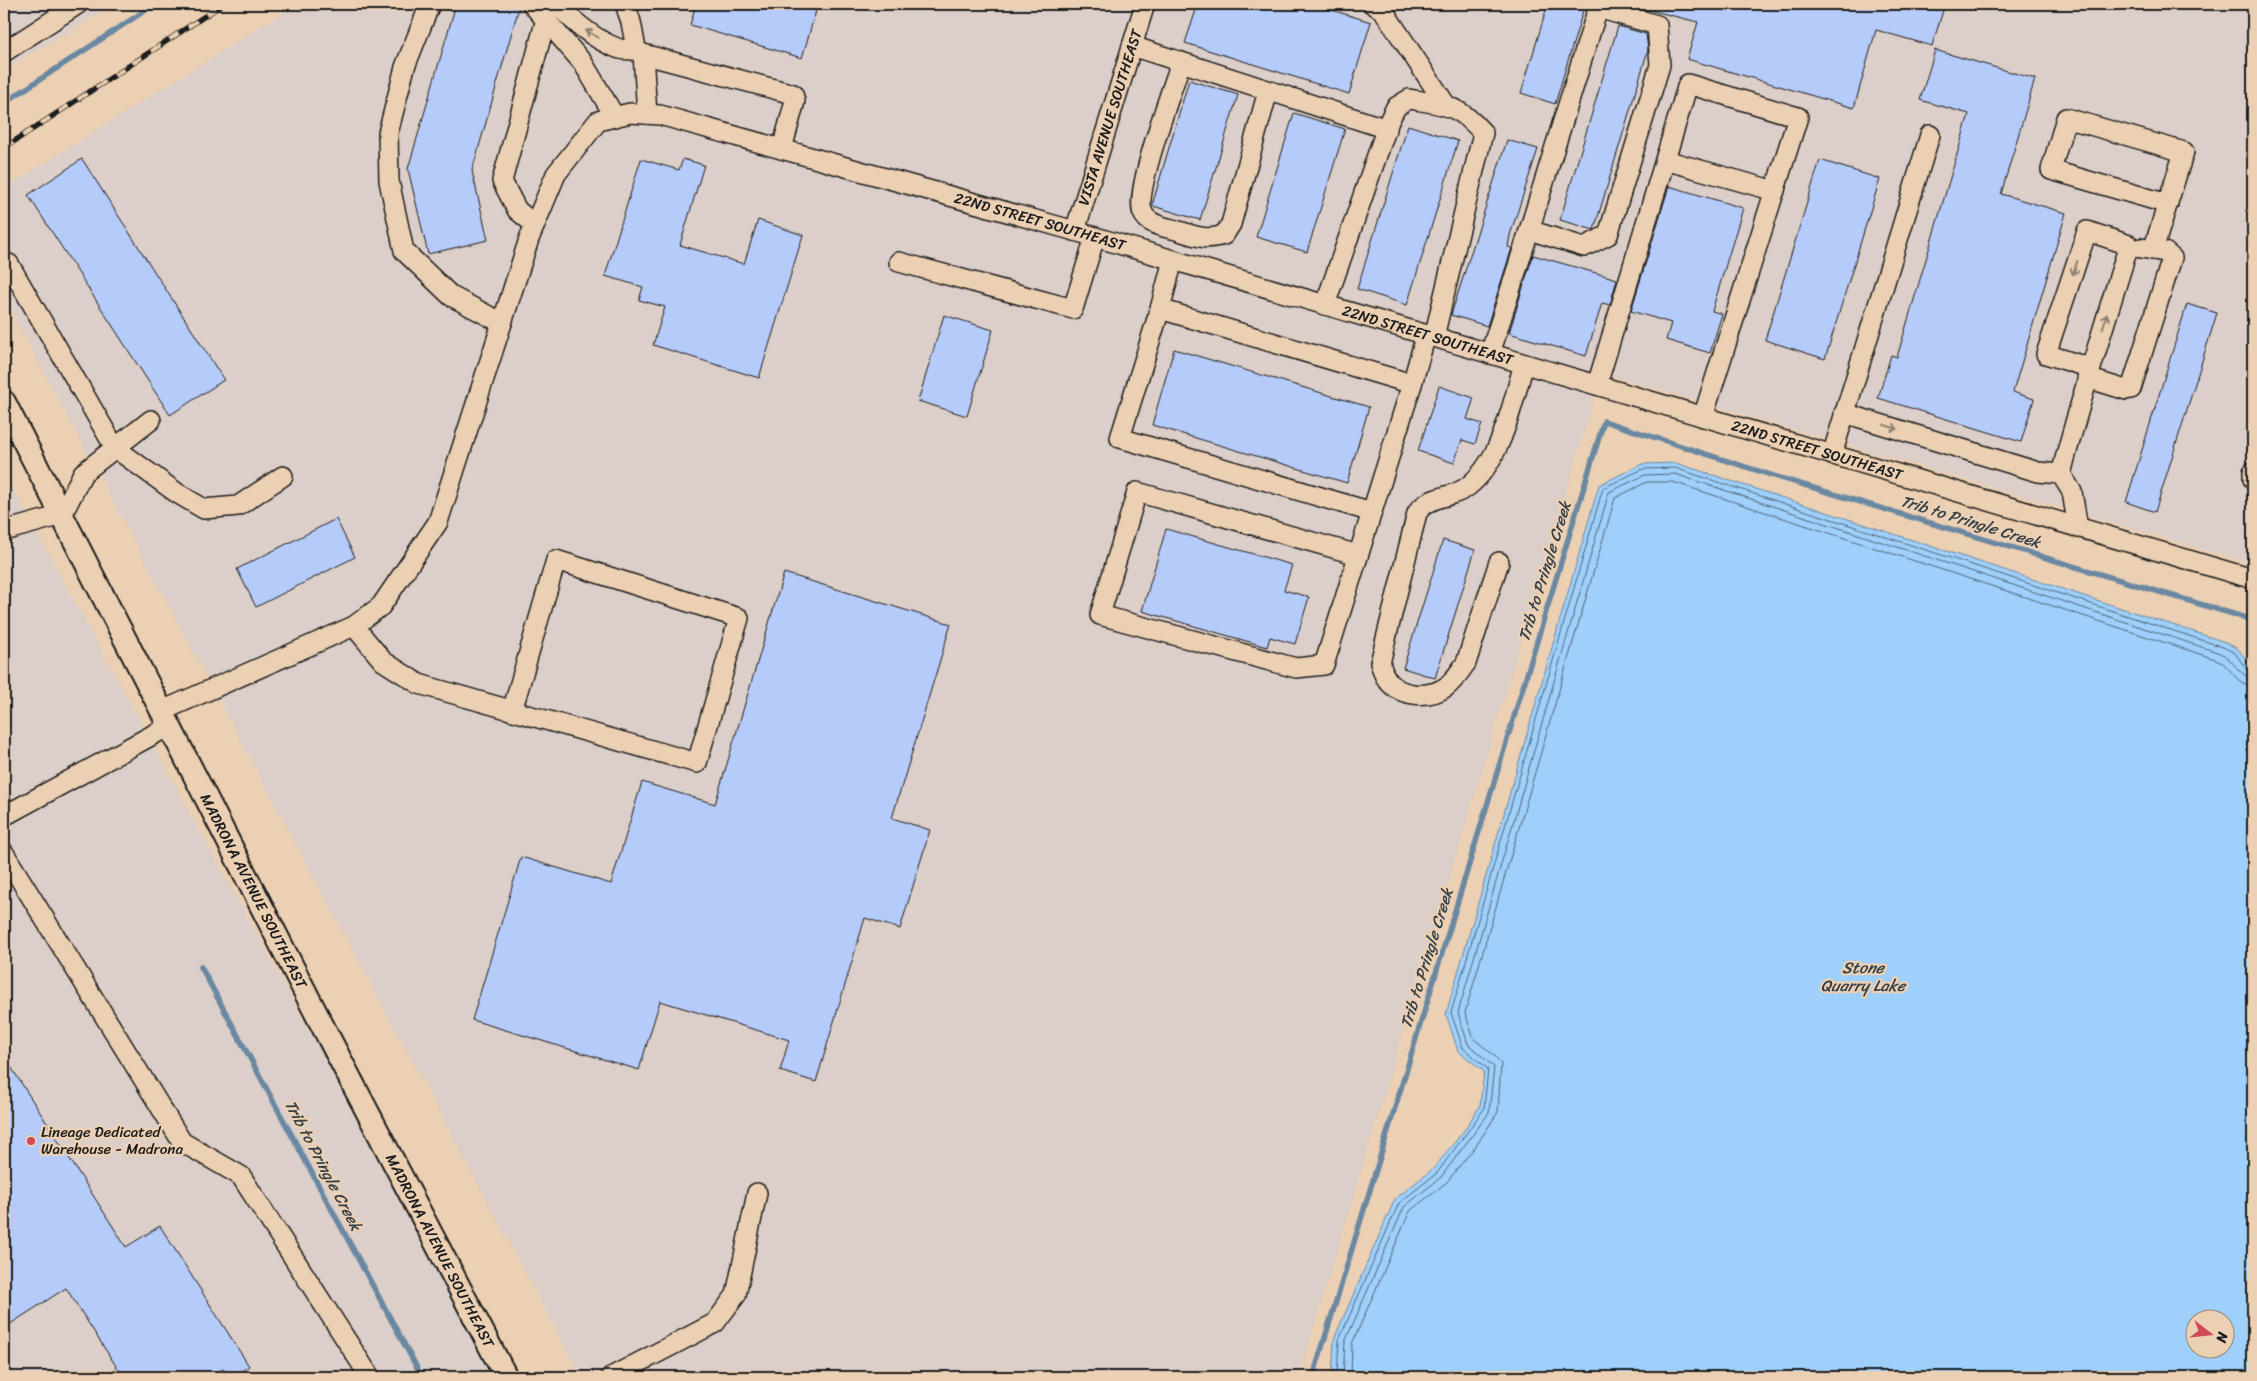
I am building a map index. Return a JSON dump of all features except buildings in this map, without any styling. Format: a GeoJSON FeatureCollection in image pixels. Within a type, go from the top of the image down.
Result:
{"type":"FeatureCollection","features":[{"type":"Feature","properties":{"kind":"main road","name":"MADRONA AVENUE SOUTHEAST"},"geometry":{"type":"LineString","coordinates":[[4,402],[165,719],[506,1377]]}},
{"type":"Feature","properties":{"kind":"street"},"geometry":{"type":"LineString","coordinates":[[4,52],[78,4]]}},
{"type":"Feature","properties":{"kind":"street"},"geometry":{"type":"LineString","coordinates":[[430,4],[405,67],[388,133],[390,181],[404,251],[451,296],[502,322]]}},
{"type":"Feature","properties":{"kind":"street"},"geometry":{"type":"LineString","coordinates":[[532,4],[551,11],[618,49],[639,51],[793,94],[795,101],[782,149]]}},
{"type":"Feature","properties":{"kind":"street"},"geometry":{"type":"LineString","coordinates":[[624,4],[639,51],[647,114]]}},
{"type":"Feature","properties":{"kind":"street","name":"VISTA AVENUE SOUTHEAST"},"geometry":{"type":"LineString","coordinates":[[1075,231],[1145,4]]}},
{"type":"Feature","properties":{"kind":"street"},"geometry":{"type":"LineString","coordinates":[[1373,4],[1382,10],[1446,105]]}},
{"type":"Feature","properties":{"kind":"street"},"geometry":{"type":"LineString","coordinates":[[1490,354],[1598,8],[1657,25],[1660,65],[1608,235],[1584,247],[1529,230]]}},
{"type":"Feature","properties":{"kind":"street"},"geometry":{"type":"LineString","coordinates":[[536,225],[517,210],[502,180],[551,11]]}},
{"type":"Feature","properties":{"kind":"street"},"geometry":{"type":"LineString","coordinates":[[4,816],[165,719],[354,626],[381,606],[438,522],[502,322],[556,174],[606,119],[583,62],[551,11]]}},
{"type":"Feature","properties":{"kind":"street"},"geometry":{"type":"LineString","coordinates":[[1132,46],[1386,129]]}},
{"type":"Feature","properties":{"kind":"street"},"geometry":{"type":"LineString","coordinates":[[1181,62],[1142,189],[1142,212],[1148,220],[1161,226],[1209,240],[1224,235],[1231,224],[1268,91]]}},
{"type":"Feature","properties":{"kind":"street"},"geometry":{"type":"LineString","coordinates":[[1597,386],[1688,84],[1798,117],[1703,417]]}},
{"type":"Feature","properties":{"kind":"street"},"geometry":{"type":"LineString","coordinates":[[1325,305],[1386,129],[1396,107],[1409,99],[1452,106],[1469,117],[1483,134],[1430,336],[1412,384],[1324,665],[1296,668],[1100,615],[1136,492],[1358,555]]}},
{"type":"Feature","properties":{"kind":"street","name":"22ND STREET SOUTHEAST"},"geometry":{"type":"LineString","coordinates":[[606,119],[630,113],[660,115],[1075,231],[2253,580]]}},
{"type":"Feature","properties":{"kind":"street"},"geometry":{"type":"LineString","coordinates":[[2153,250],[2168,204],[2184,152],[2066,118],[2051,170],[2168,204]]}},
{"type":"Feature","properties":{"kind":"street"},"geometry":{"type":"LineString","coordinates":[[1832,455],[1930,135]]}},
{"type":"Feature","properties":{"kind":"street"},"geometry":{"type":"LineString","coordinates":[[1665,160],[1775,192]]}},
{"type":"Feature","properties":{"kind":"street"},"geometry":{"type":"LineString","coordinates":[[2087,231],[2129,245],[2153,250],[2164,252],[2172,258],[2130,389],[2126,390],[2046,354],[2087,231]]}},
{"type":"Feature","properties":{"kind":"street"},"geometry":{"type":"LineString","coordinates":[[899,262],[1073,309],[1095,238]]}},
{"type":"Feature","properties":{"kind":"street"},"geometry":{"type":"LineString","coordinates":[[2078,528],[2072,492],[2061,474],[2088,373],[2129,245]]}},
{"type":"Feature","properties":{"kind":"street"},"geometry":{"type":"LineString","coordinates":[[1174,260],[1120,438],[1372,512]]}},
{"type":"Feature","properties":{"kind":"street"},"geometry":{"type":"LineString","coordinates":[[4,266],[9,264],[115,448],[177,493],[204,509],[238,506],[283,476]]}},
{"type":"Feature","properties":{"kind":"street"},"geometry":{"type":"LineString","coordinates":[[1160,308],[1412,384]]}},
{"type":"Feature","properties":{"kind":"street"},"geometry":{"type":"LineString","coordinates":[[1498,562],[1466,663],[1456,677],[1446,687],[1411,695],[1395,687],[1386,678],[1380,663],[1417,513],[1422,505],[1465,489],[1486,470],[1497,449],[1524,364]]}},
{"type":"Feature","properties":{"kind":"street"},"geometry":{"type":"LineString","coordinates":[[1844,413],[2038,472],[2061,474]]}},
{"type":"Feature","properties":{"kind":"street"},"geometry":{"type":"LineString","coordinates":[[4,531],[62,515],[83,473],[151,420]]}},
{"type":"Feature","properties":{"kind":"street"},"geometry":{"type":"LineString","coordinates":[[2253,472],[2253,479]]}},
{"type":"Feature","properties":{"kind":"street"},"geometry":{"type":"LineString","coordinates":[[354,626],[383,661],[419,684],[512,711],[697,764],[739,618],[556,560],[512,711]]}},
{"type":"Feature","properties":{"kind":"street"},"geometry":{"type":"LineString","coordinates":[[4,853],[182,1142],[242,1176],[370,1377]]}},
{"type":"Feature","properties":{"kind":"street"},"geometry":{"type":"LineString","coordinates":[[611,1377],[715,1323],[736,1295],[757,1194]]}},
{"type":"Feature","properties":{"kind":"shaded area"},"geometry":{"type":"Polygon","coordinates":[[[4,4],[116,4],[4,70],[4,4]]]}},
{"type":"Feature","properties":{"kind":"shaded area"},"geometry":{"type":"Polygon","coordinates":[[[296,4],[2253,4],[2253,564],[1602,373],[1299,1377],[581,1377],[4,298],[4,189],[296,4]]]}},
{"type":"Feature","properties":{"kind":"shaded area"},"geometry":{"type":"Polygon","coordinates":[[[4,472],[499,1377],[4,1377],[4,472]]]}},
{"type":"Feature","properties":{"kind":"water","name":"Stone Quarry Lake"},"geometry":{"type":"Polygon","coordinates":[[[1676,463],[2225,642],[2238,649],[2253,668],[2253,1377],[1332,1377],[1334,1339],[1395,1199],[1433,1169],[1463,1132],[1480,1106],[1484,1071],[1458,1051],[1446,1014],[1599,485],[1642,464],[1676,463]]]}},
{"type":"Feature","properties":{"kind":"waterway","name":"Trib to Pringle Creek"},"geometry":{"type":"LineString","coordinates":[[4,103],[155,4]]}},
{"type":"Feature","properties":{"kind":"waterway","name":"Trib to Pringle Creek"},"geometry":{"type":"LineString","coordinates":[[1313,1377],[1604,421],[1774,476],[2253,620]]}},
{"type":"Feature","properties":{"kind":"waterway","name":"Trib to Pringle Creek"},"geometry":{"type":"LineString","coordinates":[[201,967],[422,1377]]}},
{"type":"Feature","properties":{"kind":"railway"},"geometry":{"type":"LineString","coordinates":[[4,148],[223,4]]}},
{"type":"Feature","properties":{"kind":"place","name":"Lineage Dedicated Warehouse - Madrona"},"geometry":{"type":"Point","coordinates":[31,1141]}}]}
